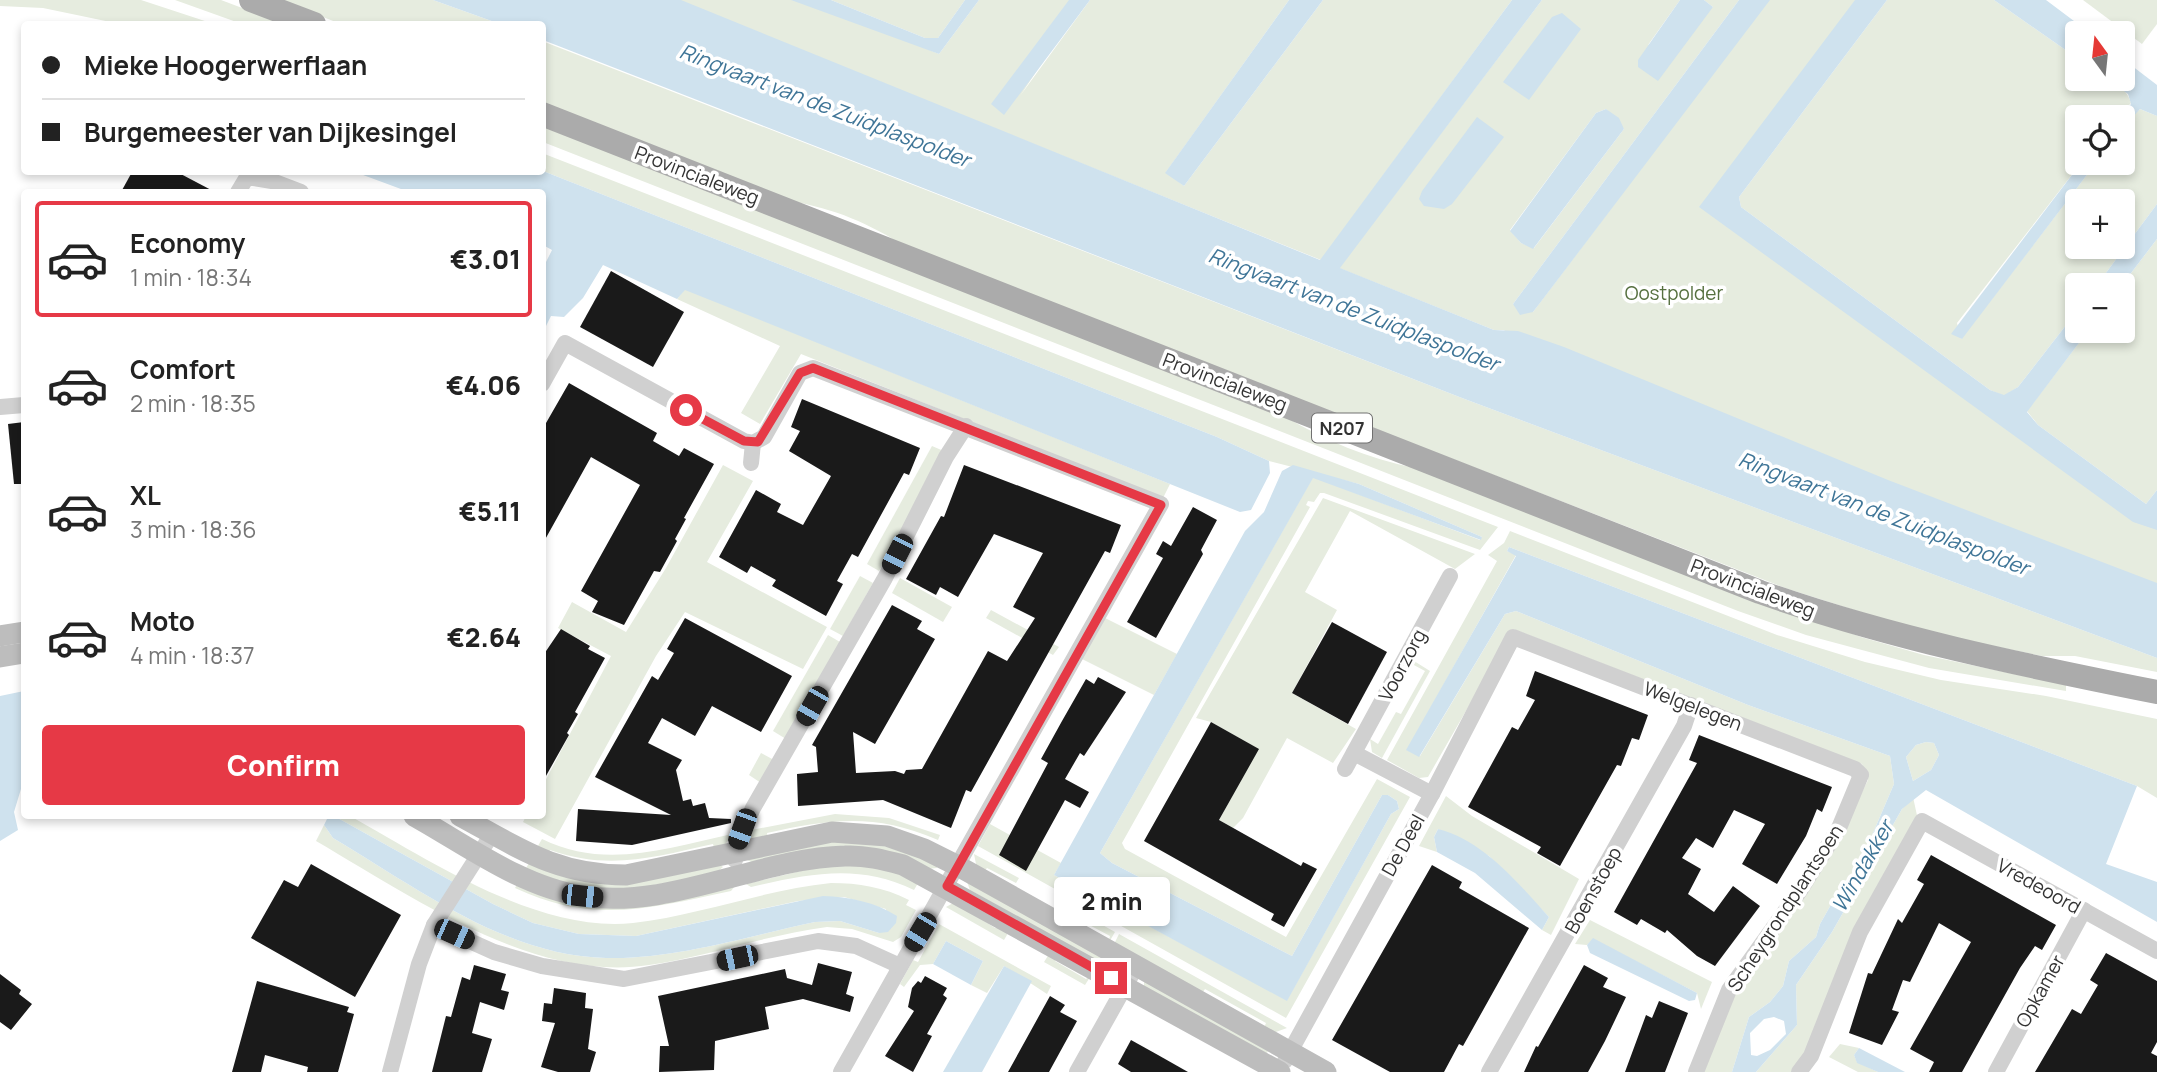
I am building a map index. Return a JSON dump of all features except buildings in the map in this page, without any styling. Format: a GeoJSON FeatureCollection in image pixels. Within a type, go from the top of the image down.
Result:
{"type":"FeatureCollection","features":[{"type":"Feature","properties":{"kind":"main road"},"geometry":{"type":"LineString","coordinates":[[251,0],[306,21]]}},
{"type":"Feature","properties":{"kind":"main road","name":"Provincialeweg"},"geometry":{"type":"LineString","coordinates":[[546,116],[1794,604],[1913,640],[2157,692]]}},
{"type":"Feature","properties":{"kind":"street"},"geometry":{"type":"LineString","coordinates":[[240,189],[247,177],[272,181],[293,189]]}},
{"type":"Feature","properties":{"kind":"street"},"geometry":{"type":"LineString","coordinates":[[546,377],[565,343],[744,441],[754,443],[764,437],[800,373],[813,368],[1161,505],[841,1072]]}},
{"type":"Feature","properties":{"kind":"street"},"geometry":{"type":"LineString","coordinates":[[0,407],[21,405]]}},
{"type":"Feature","properties":{"kind":"street"},"geometry":{"type":"LineString","coordinates":[[738,876],[733,853],[753,808],[884,578],[946,457],[966,426]]}},
{"type":"Feature","properties":{"kind":"street"},"geometry":{"type":"LineString","coordinates":[[751,463],[754,443]]}},
{"type":"Feature","properties":{"kind":"street","name":"Voorzorg"},"geometry":{"type":"LineString","coordinates":[[1345,769],[1450,576]]}},
{"type":"Feature","properties":{"kind":"street"},"geometry":{"type":"LineString","coordinates":[[0,636],[21,632]]}},
{"type":"Feature","properties":{"kind":"street","name":"Welgelegen"},"geometry":{"type":"LineString","coordinates":[[1513,637],[1855,769],[1861,775],[1860,784]]}},
{"type":"Feature","properties":{"kind":"street","name":"De Deel"},"geometry":{"type":"LineString","coordinates":[[1279,1072],[1432,794],[1513,637]]}},
{"type":"Feature","properties":{"kind":"street"},"geometry":{"type":"LineString","coordinates":[[0,657],[21,654]]}},
{"type":"Feature","properties":{"kind":"street","name":"Boenstoep"},"geometry":{"type":"LineString","coordinates":[[1489,1072],[1685,726],[1691,705]]}},
{"type":"Feature","properties":{"kind":"street"},"geometry":{"type":"LineString","coordinates":[[1354,753],[1432,794]]}},
{"type":"Feature","properties":{"kind":"street","name":"Scheygrondplantsoen"},"geometry":{"type":"LineString","coordinates":[[1696,1072],[1729,990],[1801,889],[1839,828],[1860,784]]}},
{"type":"Feature","properties":{"kind":"street"},"geometry":{"type":"LineString","coordinates":[[420,819],[544,886],[603,899],[648,896],[846,856],[903,865],[947,886],[1279,1072]]}},
{"type":"Feature","properties":{"kind":"street"},"geometry":{"type":"LineString","coordinates":[[465,819],[560,867],[603,875],[626,875],[832,832],[860,832],[900,840],[958,866],[1326,1072]]}},
{"type":"Feature","properties":{"kind":"street","name":"Vredeoord"},"geometry":{"type":"LineString","coordinates":[[1799,1072],[1811,1056],[1860,932],[1922,821],[2157,951]]}},
{"type":"Feature","properties":{"kind":"street"},"geometry":{"type":"LineString","coordinates":[[390,1072],[419,964],[434,925],[492,834]]}},
{"type":"Feature","properties":{"kind":"street","name":"Opkamer"},"geometry":{"type":"LineString","coordinates":[[1996,1072],[2084,910]]}},
{"type":"Feature","properties":{"kind":"street"},"geometry":{"type":"LineString","coordinates":[[434,925],[494,952],[542,966],[624,979],[818,941],[856,946],[900,966]]}},
{"type":"Feature","properties":{"kind":"street"},"geometry":{"type":"LineString","coordinates":[[1077,1072],[1137,965]]}},
{"type":"Feature","properties":{"kind":"green space"},"geometry":{"type":"Polygon","coordinates":[[[0,0],[141,0],[205,21],[106,21],[43,8],[0,6],[0,0]]]}},
{"type":"Feature","properties":{"kind":"green space"},"geometry":{"type":"Polygon","coordinates":[[[175,0],[221,0],[276,21],[234,21],[175,0]]]}},
{"type":"Feature","properties":{"kind":"green space"},"geometry":{"type":"Polygon","coordinates":[[[279,0],[433,0],[492,21],[333,21],[279,0]]]}},
{"type":"Feature","properties":{"kind":"green space"},"geometry":{"type":"Polygon","coordinates":[[[635,0],[811,0],[939,54],[979,0],[1084,0],[1020,96],[1090,0],[1289,0],[1166,172],[1184,186],[1323,0],[1512,0],[1321,260],[991,127],[635,0]]]}},
{"type":"Feature","properties":{"kind":"green space"},"geometry":{"type":"Polygon","coordinates":[[[831,0],[965,0],[938,38],[925,38],[831,0]]]}},
{"type":"Feature","properties":{"kind":"green space","name":"Oostpolder"},"geometry":{"type":"Polygon","coordinates":[[[1542,0],[1680,0],[1648,45],[1713,7],[1704,0],[1739,0],[1513,304],[1533,312],[1768,0],[1876,0],[1721,206],[2157,517],[2157,591],[1503,330],[1494,330],[1339,268],[1542,0]],[[1606,109],[1596,113],[1510,230],[1521,243],[1534,248],[1624,129],[1606,109]]]}},
{"type":"Feature","properties":{"kind":"green space"},"geometry":{"type":"Polygon","coordinates":[[[1887,0],[1994,0],[2065,50],[2065,91],[2125,91],[2131,103],[2065,105],[2065,175],[2072,175],[1957,323],[1961,339],[2065,203],[2065,259],[2116,259],[2106,273],[2065,273],[2065,326],[2018,387],[2004,396],[1990,390],[1741,207],[1739,197],[1887,0]]]}},
{"type":"Feature","properties":{"kind":"green space"},"geometry":{"type":"Polygon","coordinates":[[[2083,0],[2157,0],[2157,24],[2142,44],[2135,39],[2135,21],[2111,21],[2083,0]]]}},
{"type":"Feature","properties":{"kind":"green space"},"geometry":{"type":"Polygon","coordinates":[[[546,43],[1462,398],[2157,658],[2157,672],[2075,656],[2042,656],[1924,632],[1788,589],[908,248],[851,218],[790,201],[546,105],[546,43]]]}},
{"type":"Feature","properties":{"kind":"green space"},"geometry":{"type":"Polygon","coordinates":[[[2140,109],[2157,116],[2157,204],[2135,234],[2135,189],[2076,189],[2087,175],[2135,175],[2135,114],[2140,109]]]}},
{"type":"Feature","properties":{"kind":"green space"},"geometry":{"type":"Polygon","coordinates":[[[546,127],[1284,416],[1331,441],[1364,454],[1415,468],[1861,637],[1924,655],[2066,685],[2066,691],[1929,668],[1806,635],[1738,611],[546,143],[546,127]]]}},
{"type":"Feature","properties":{"kind":"green space"},"geometry":{"type":"Polygon","coordinates":[[[546,155],[1498,527],[1480,550],[1324,493],[1320,493],[1314,502],[1308,501],[1306,505],[1310,507],[1122,843],[1125,849],[1286,937],[1377,779],[1410,797],[1286,1018],[978,846],[990,824],[1061,863],[1054,875],[1287,1000],[1391,814],[1399,809],[1397,801],[1388,795],[1382,795],[1292,956],[1112,863],[1100,853],[1313,477],[1480,540],[1482,537],[1359,484],[1269,461],[1217,437],[546,172],[546,155]]]}},
{"type":"Feature","properties":{"kind":"green space"},"geometry":{"type":"Polygon","coordinates":[[[2157,239],[2157,490],[2146,504],[2038,425],[2027,411],[2079,343],[2135,343],[2135,273],[2131,273],[2157,239]]]}},
{"type":"Feature","properties":{"kind":"green space"},"geometry":{"type":"Polygon","coordinates":[[[685,289],[1170,484],[1163,498],[801,354],[760,424],[741,413],[780,346],[677,299],[685,289]]]}},
{"type":"Feature","properties":{"kind":"green space"},"geometry":{"type":"Polygon","coordinates":[[[932,446],[946,452],[879,571],[867,564],[932,446]]]}},
{"type":"Feature","properties":{"kind":"green space"},"geometry":{"type":"Polygon","coordinates":[[[723,465],[753,481],[707,562],[827,627],[803,669],[685,612],[656,656],[555,839],[523,822],[524,819],[546,819],[546,779],[611,656],[558,628],[572,602],[626,632],[666,568],[723,465]]]}},
{"type":"Feature","properties":{"kind":"green space"},"geometry":{"type":"Polygon","coordinates":[[[1323,498],[1475,554],[1455,569],[1350,511],[1305,592],[1337,610],[1292,693],[1356,729],[1333,763],[1287,738],[1243,818],[1233,828],[1219,820],[1258,749],[1211,722],[1196,718],[1323,498]]]}},
{"type":"Feature","properties":{"kind":"green space"},"geometry":{"type":"Polygon","coordinates":[[[1510,531],[1777,635],[1865,662],[1941,680],[2046,696],[2157,719],[2157,798],[2137,786],[1509,547],[1507,551],[1516,555],[1407,750],[1420,756],[1505,614],[1516,611],[1748,705],[1890,756],[1894,784],[1858,868],[1841,887],[1820,924],[1816,937],[1789,961],[1783,986],[1770,1002],[1749,1017],[1732,1072],[1701,1072],[1733,991],[1841,834],[1868,780],[1862,764],[1513,629],[1428,777],[1419,778],[1387,760],[1497,561],[1488,555],[1504,543],[1510,531]]]}},
{"type":"Feature","properties":{"kind":"green space"},"geometry":{"type":"Polygon","coordinates":[[[860,576],[873,583],[843,636],[830,629],[860,576]]]}},
{"type":"Feature","properties":{"kind":"green space"},"geometry":{"type":"Polygon","coordinates":[[[900,578],[952,607],[943,622],[892,593],[900,578]]]}},
{"type":"Feature","properties":{"kind":"green space"},"geometry":{"type":"Polygon","coordinates":[[[991,610],[1059,647],[1053,655],[986,618],[991,610]]]}},
{"type":"Feature","properties":{"kind":"green space"},"geometry":{"type":"Polygon","coordinates":[[[1105,618],[1177,654],[1154,695],[1082,659],[1105,618]]]}},
{"type":"Feature","properties":{"kind":"green space"},"geometry":{"type":"Polygon","coordinates":[[[828,635],[840,642],[786,739],[773,731],[828,635]]]}},
{"type":"Feature","properties":{"kind":"green space"},"geometry":{"type":"Polygon","coordinates":[[[1414,661],[1430,671],[1382,758],[1372,752],[1370,739],[1378,744],[1396,712],[1401,714],[1425,671],[1412,664],[1414,661]]]}},
{"type":"Feature","properties":{"kind":"green space"},"geometry":{"type":"Polygon","coordinates":[[[1934,743],[1939,755],[1931,770],[1913,781],[1906,757],[1916,745],[1934,743]]]}},
{"type":"Feature","properties":{"kind":"green space"},"geometry":{"type":"Polygon","coordinates":[[[761,753],[774,760],[761,783],[749,775],[761,753]]]}},
{"type":"Feature","properties":{"kind":"green space"},"geometry":{"type":"Polygon","coordinates":[[[1446,796],[1472,816],[1579,879],[1551,935],[1542,930],[1549,917],[1489,856],[1438,829],[1434,837],[1437,852],[1419,846],[1446,796]]]}},
{"type":"Feature","properties":{"kind":"green space"},"geometry":{"type":"Polygon","coordinates":[[[1913,797],[1918,820],[1805,1057],[1793,1072],[1756,1072],[1797,1025],[1796,985],[1832,932],[1902,809],[1913,797]]]}},
{"type":"Feature","properties":{"kind":"green space"},"geometry":{"type":"Polygon","coordinates":[[[835,814],[889,818],[940,835],[938,840],[894,826],[853,821],[812,824],[767,833],[768,840],[747,840],[746,831],[835,814]]]}},
{"type":"Feature","properties":{"kind":"green space"},"geometry":{"type":"Polygon","coordinates":[[[339,819],[355,819],[450,872],[523,905],[560,917],[597,923],[633,923],[658,919],[781,891],[831,883],[861,885],[890,892],[909,900],[906,905],[916,910],[901,937],[893,942],[852,929],[827,927],[649,965],[606,967],[562,961],[518,948],[475,930],[433,909],[316,841],[324,825],[333,838],[463,916],[532,945],[569,954],[606,958],[658,955],[815,922],[840,921],[879,933],[886,909],[844,897],[798,901],[636,936],[579,934],[533,923],[493,904],[339,819]]]}},
{"type":"Feature","properties":{"kind":"green space"},"geometry":{"type":"Polygon","coordinates":[[[732,834],[725,845],[715,852],[713,844],[632,860],[592,860],[550,850],[547,857],[535,851],[542,839],[566,848],[613,855],[660,850],[732,834]]]}},
{"type":"Feature","properties":{"kind":"green space"},"geometry":{"type":"Polygon","coordinates":[[[872,839],[935,862],[937,868],[927,869],[911,862],[758,865],[745,859],[794,845],[872,839]]]}},
{"type":"Feature","properties":{"kind":"green space"},"geometry":{"type":"Polygon","coordinates":[[[974,854],[1019,878],[1016,883],[987,868],[983,873],[977,869],[974,854]]]}},
{"type":"Feature","properties":{"kind":"green space"},"geometry":{"type":"Polygon","coordinates":[[[530,861],[545,868],[723,867],[715,874],[610,893],[524,872],[530,861]]]}},
{"type":"Feature","properties":{"kind":"green space"},"geometry":{"type":"Polygon","coordinates":[[[843,861],[921,878],[914,890],[873,876],[853,874],[813,875],[751,887],[746,884],[843,861]]]}},
{"type":"Feature","properties":{"kind":"green space"},"geometry":{"type":"Polygon","coordinates":[[[519,881],[539,890],[735,886],[731,891],[674,903],[622,910],[597,910],[543,899],[515,888],[519,881]]]}},
{"type":"Feature","properties":{"kind":"green space"},"geometry":{"type":"Polygon","coordinates":[[[967,882],[1115,965],[1115,968],[1109,968],[970,890],[967,882]]]}},
{"type":"Feature","properties":{"kind":"green space"},"geometry":{"type":"Polygon","coordinates":[[[955,902],[995,928],[1011,928],[1004,940],[946,907],[955,902]]]}},
{"type":"Feature","properties":{"kind":"green space"},"geometry":{"type":"Polygon","coordinates":[[[1074,909],[1115,932],[1108,944],[1110,936],[1078,919],[1074,925],[1067,921],[1074,909]]]}},
{"type":"Feature","properties":{"kind":"green space"},"geometry":{"type":"Polygon","coordinates":[[[1590,920],[1712,982],[1701,1009],[1697,993],[1593,939],[1587,945],[1575,944],[1590,920]]]}},
{"type":"Feature","properties":{"kind":"green space"},"geometry":{"type":"Polygon","coordinates":[[[939,924],[1051,986],[1047,994],[1004,966],[987,993],[971,985],[983,961],[946,941],[933,964],[920,965],[904,987],[900,984],[913,960],[918,962],[939,924]]]}},
{"type":"Feature","properties":{"kind":"green space"},"geometry":{"type":"Polygon","coordinates":[[[1119,934],[1287,1028],[1273,1033],[1263,1030],[1266,1023],[1205,989],[1201,995],[1113,946],[1119,934]]]}},
{"type":"Feature","properties":{"kind":"green space"},"geometry":{"type":"Polygon","coordinates":[[[1051,951],[1058,955],[1055,961],[1086,979],[1092,974],[1085,985],[1044,962],[1051,951]]]}},
{"type":"Feature","properties":{"kind":"green space"},"geometry":{"type":"Polygon","coordinates":[[[1144,981],[1268,1051],[1267,1053],[1261,1053],[1144,986],[1144,981]]]}},
{"type":"Feature","properties":{"kind":"green space"},"geometry":{"type":"Polygon","coordinates":[[[1840,1044],[1859,1048],[1854,1055],[1857,1062],[1878,1072],[1858,1072],[1829,1057],[1840,1044]]]}},
{"type":"Feature","properties":{"kind":"water","name":"Ringvaart van de Zuidplaspolder"},"geometry":{"type":"Polygon","coordinates":[[[433,0],[681,0],[1320,260],[1512,0],[1542,0],[1340,268],[1494,330],[1518,331],[1564,347],[1888,480],[2157,583],[2157,658],[1462,398],[546,41],[546,21],[492,21],[433,0]]]}},
{"type":"Feature","properties":{"kind":"water"},"geometry":{"type":"Polygon","coordinates":[[[791,0],[831,0],[925,38],[938,38],[965,0],[979,0],[939,54],[791,0]]]}},
{"type":"Feature","properties":{"kind":"water"},"geometry":{"type":"Polygon","coordinates":[[[1069,0],[1090,0],[1004,115],[991,104],[1069,0]]]}},
{"type":"Feature","properties":{"kind":"water"},"geometry":{"type":"Polygon","coordinates":[[[1289,0],[1323,0],[1184,186],[1165,173],[1289,0]]]}},
{"type":"Feature","properties":{"kind":"water"},"geometry":{"type":"Polygon","coordinates":[[[1680,0],[1704,0],[1713,7],[1658,81],[1638,67],[1638,60],[1680,0]]]}},
{"type":"Feature","properties":{"kind":"water"},"geometry":{"type":"Polygon","coordinates":[[[1739,0],[1770,0],[1533,312],[1520,315],[1513,304],[1739,0]]]}},
{"type":"Feature","properties":{"kind":"water"},"geometry":{"type":"Polygon","coordinates":[[[1855,0],[1887,0],[1739,197],[1741,207],[1990,390],[2004,395],[2018,387],[2065,326],[2065,343],[2079,343],[2027,412],[2038,425],[2146,504],[2157,490],[2157,530],[2133,522],[1699,207],[1855,0]]]}},
{"type":"Feature","properties":{"kind":"water"},"geometry":{"type":"Polygon","coordinates":[[[1994,0],[2046,0],[2074,21],[2065,21],[2065,50],[1994,0]]]}},
{"type":"Feature","properties":{"kind":"water"},"geometry":{"type":"Polygon","coordinates":[[[1562,13],[1581,29],[1529,100],[1503,82],[1552,17],[1562,13]]]}},
{"type":"Feature","properties":{"kind":"water"},"geometry":{"type":"Polygon","coordinates":[[[2135,68],[2157,85],[2157,116],[2140,109],[2135,115],[2135,105],[2130,105],[2128,94],[2124,91],[2135,91],[2135,68]]]}},
{"type":"Feature","properties":{"kind":"water"},"geometry":{"type":"Polygon","coordinates":[[[1606,109],[1619,118],[1624,129],[1533,249],[1521,243],[1510,231],[1596,113],[1606,109]]]}},
{"type":"Feature","properties":{"kind":"water"},"geometry":{"type":"Polygon","coordinates":[[[1477,117],[1504,137],[1452,204],[1444,209],[1424,206],[1419,199],[1422,191],[1477,117]]]}},
{"type":"Feature","properties":{"kind":"water"},"geometry":{"type":"Polygon","coordinates":[[[546,172],[1217,437],[1269,461],[1270,473],[1251,510],[1240,512],[685,290],[677,299],[603,265],[583,298],[564,317],[551,316],[546,326],[546,262],[552,250],[546,247],[546,189],[401,189],[363,175],[546,175],[546,172]]]}},
{"type":"Feature","properties":{"kind":"water"},"geometry":{"type":"Polygon","coordinates":[[[2072,175],[2087,175],[2076,189],[2065,189],[2065,204],[1962,339],[1951,334],[2072,175]]]}},
{"type":"Feature","properties":{"kind":"water"},"geometry":{"type":"Polygon","coordinates":[[[2157,204],[2157,239],[2131,273],[2106,273],[2116,259],[2135,259],[2135,234],[2157,204]]]}},
{"type":"Feature","properties":{"kind":"water"},"geometry":{"type":"Polygon","coordinates":[[[1293,465],[1359,484],[1482,537],[1481,540],[1313,478],[1100,853],[1112,863],[1292,956],[1382,795],[1388,795],[1397,801],[1399,809],[1391,814],[1287,1001],[1054,875],[1245,531],[1264,512],[1282,471],[1293,465]]]}},
{"type":"Feature","properties":{"kind":"water","name":"Windakker"},"geometry":{"type":"Polygon","coordinates":[[[1509,547],[2137,786],[2106,864],[2157,882],[2157,922],[1926,790],[1902,809],[1832,932],[1796,985],[1797,1025],[1756,1072],[1732,1072],[1749,1017],[1770,1002],[1783,986],[1789,961],[1816,937],[1820,924],[1841,887],[1858,868],[1894,784],[1890,756],[1748,705],[1516,611],[1505,614],[1419,757],[1406,750],[1516,556],[1507,551],[1509,547]],[[1934,743],[1916,745],[1906,757],[1913,781],[1931,770],[1939,755],[1934,743]],[[1774,1017],[1764,1019],[1750,1033],[1751,1055],[1757,1056],[1770,1050],[1786,1034],[1784,1021],[1774,1017]]]}},
{"type":"Feature","properties":{"kind":"water"},"geometry":{"type":"Polygon","coordinates":[[[21,692],[21,789],[14,812],[18,830],[0,841],[0,696],[21,692]]]}},
{"type":"Feature","properties":{"kind":"water"},"geometry":{"type":"Polygon","coordinates":[[[327,819],[339,819],[493,904],[533,923],[579,934],[636,936],[823,896],[871,904],[897,916],[896,923],[888,932],[879,933],[840,921],[815,922],[711,946],[632,958],[569,954],[532,945],[463,916],[333,838],[324,825],[327,819]]]}},
{"type":"Feature","properties":{"kind":"water"},"geometry":{"type":"Polygon","coordinates":[[[1438,829],[1470,843],[1513,878],[1549,917],[1542,930],[1475,873],[1437,852],[1434,837],[1438,829]]]}},
{"type":"Feature","properties":{"kind":"water"},"geometry":{"type":"Polygon","coordinates":[[[1593,938],[1697,993],[1695,1000],[1689,1001],[1590,953],[1587,945],[1593,938]]]}},
{"type":"Feature","properties":{"kind":"water"},"geometry":{"type":"Polygon","coordinates":[[[946,941],[983,961],[971,985],[933,964],[946,941]]]}},
{"type":"Feature","properties":{"kind":"water"},"geometry":{"type":"Polygon","coordinates":[[[1004,966],[1032,981],[982,1072],[943,1072],[1004,966]]]}},
{"type":"Feature","properties":{"kind":"water"},"geometry":{"type":"Polygon","coordinates":[[[1859,1048],[1905,1072],[1878,1072],[1857,1063],[1854,1055],[1859,1048]]]}},
{"type":"Feature","properties":{"kind":"route"},"geometry":{"type":"LineString","coordinates":[[686,410],[744,441],[758,442],[764,437],[800,373],[813,368],[1161,505],[947,886],[1111,978]]}}]}
